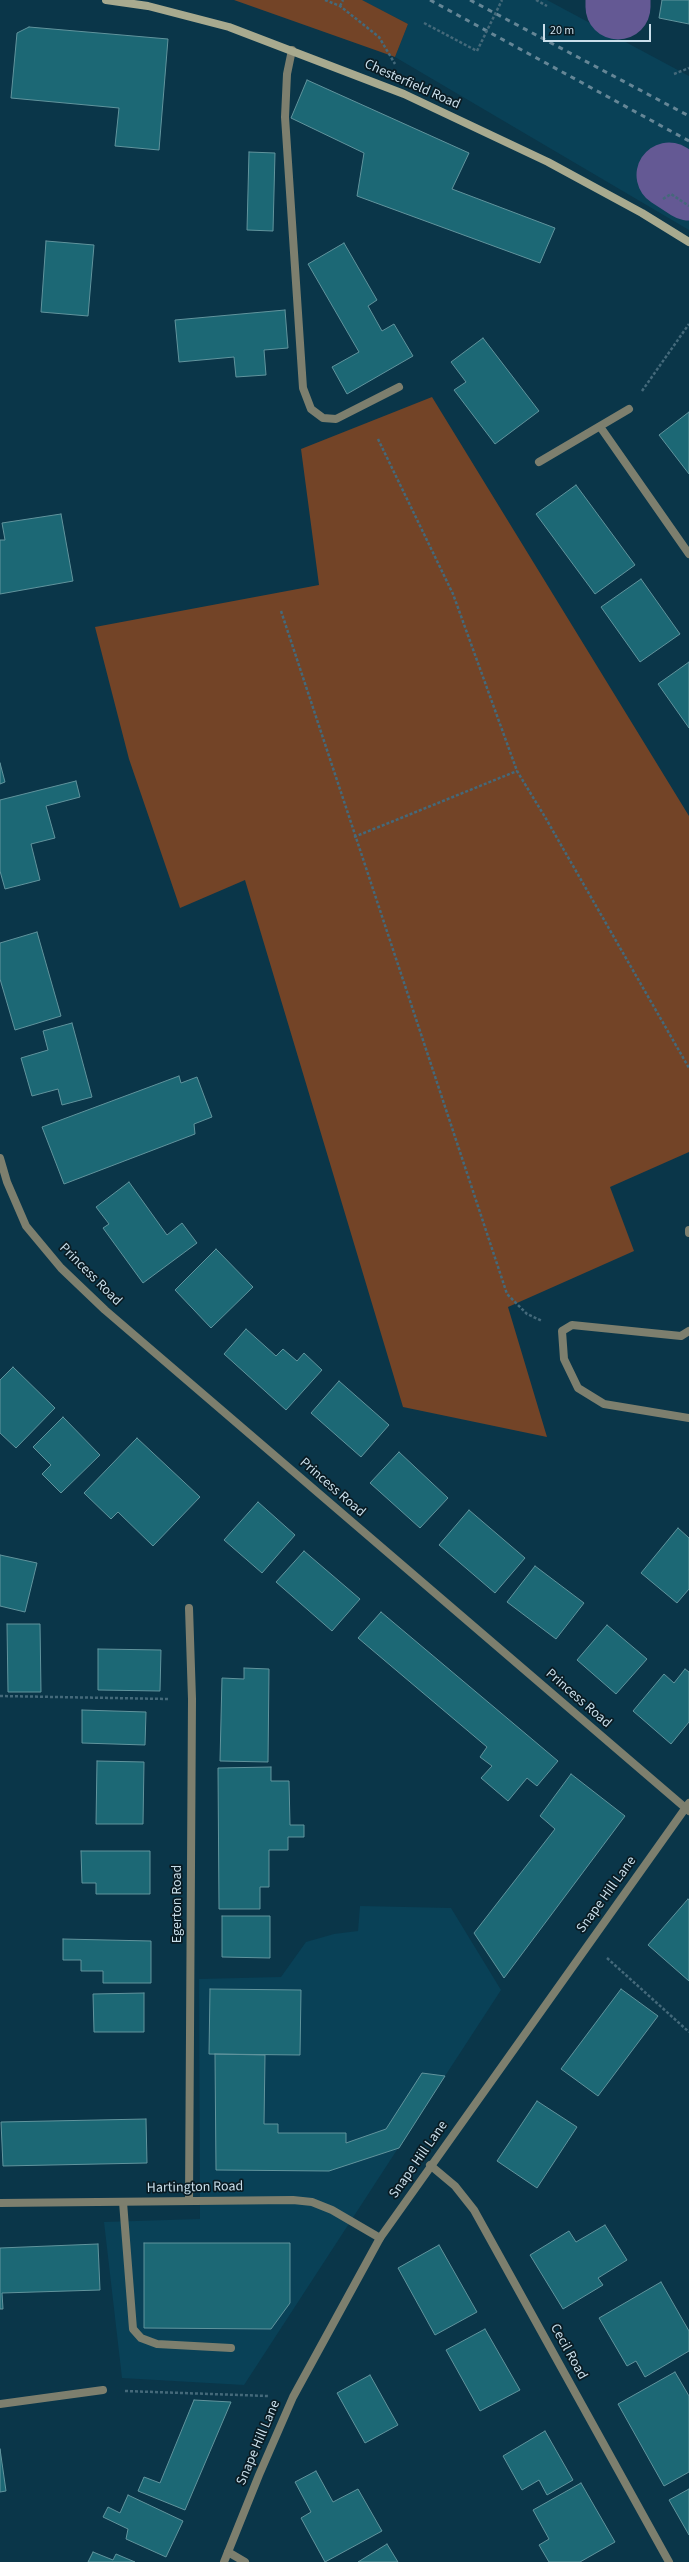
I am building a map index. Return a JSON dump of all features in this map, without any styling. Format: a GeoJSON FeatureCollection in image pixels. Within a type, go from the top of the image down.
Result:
{"type":"FeatureCollection","features":[{"type":"Feature","properties":{"kind":"main road","name":"Chesterfield Road"},"geometry":{"type":"LineString","coordinates":[[106,0],[148,3],[229,27],[404,94],[548,162],[642,213],[689,242]]}},
{"type":"Feature","properties":{"kind":"street"},"geometry":{"type":"LineString","coordinates":[[292,50],[287,74],[285,117],[303,388],[311,409],[322,418],[336,419],[399,386]]}},
{"type":"Feature","properties":{"kind":"street"},"geometry":{"type":"LineString","coordinates":[[539,462],[601,428],[629,409]]}},
{"type":"Feature","properties":{"kind":"street"},"geometry":{"type":"LineString","coordinates":[[601,428],[689,554]]}},
{"type":"Feature","properties":{"kind":"street","name":"Princess Road"},"geometry":{"type":"LineString","coordinates":[[0,1158],[7,1182],[26,1226],[62,1268],[105,1310],[688,1807]]}},
{"type":"Feature","properties":{"kind":"street"},"geometry":{"type":"LineString","coordinates":[[689,1331],[681,1336],[572,1325],[562,1331],[564,1359],[578,1388],[604,1404],[689,1418]]}},
{"type":"Feature","properties":{"kind":"street","name":"Egerton Road"},"geometry":{"type":"LineString","coordinates":[[189,1608],[192,1699],[189,2200]]}},
{"type":"Feature","properties":{"kind":"street","name":"Snape Hill Lane"},"geometry":{"type":"LineString","coordinates":[[224,2562],[259,2475],[293,2397],[380,2238],[588,1942],[688,1807]]}},
{"type":"Feature","properties":{"kind":"street","name":"Cecil Road"},"geometry":{"type":"LineString","coordinates":[[430,2165],[455,2186],[474,2210],[669,2562]]}},
{"type":"Feature","properties":{"kind":"street","name":"Hartington Road"},"geometry":{"type":"LineString","coordinates":[[0,2203],[293,2200],[312,2202],[332,2210],[380,2238]]}},
{"type":"Feature","properties":{"kind":"street"},"geometry":{"type":"LineString","coordinates":[[123,2202],[133,2329],[141,2338],[157,2344],[231,2348]]}},
{"type":"Feature","properties":{"kind":"street"},"geometry":{"type":"LineString","coordinates":[[0,2404],[103,2390]]}},
{"type":"Feature","properties":{"kind":"street"},"geometry":{"type":"LineString","coordinates":[[228,2552],[246,2562]]}},
{"type":"Feature","properties":{"kind":"path"},"geometry":{"type":"LineString","coordinates":[[326,0],[340,6],[379,37],[397,68],[404,94]]}},
{"type":"Feature","properties":{"kind":"path"},"geometry":{"type":"LineString","coordinates":[[340,6],[343,0]]}},
{"type":"Feature","properties":{"kind":"path"},"geometry":{"type":"LineString","coordinates":[[424,23],[477,51],[502,0]]}},
{"type":"Feature","properties":{"kind":"path"},"geometry":{"type":"LineString","coordinates":[[536,0],[547,6]]}},
{"type":"Feature","properties":{"kind":"path"},"geometry":{"type":"LineString","coordinates":[[674,74],[689,68]]}},
{"type":"Feature","properties":{"kind":"path"},"geometry":{"type":"LineString","coordinates":[[629,409],[689,324]]}},
{"type":"Feature","properties":{"kind":"path"},"geometry":{"type":"LineString","coordinates":[[378,439],[453,594],[516,771],[545,817],[689,1068]]}},
{"type":"Feature","properties":{"kind":"path"},"geometry":{"type":"LineString","coordinates":[[280,611],[507,1294],[527,1314],[562,1331]]}},
{"type":"Feature","properties":{"kind":"path"},"geometry":{"type":"LineString","coordinates":[[354,837],[516,771]]}},
{"type":"Feature","properties":{"kind":"path"},"geometry":{"type":"LineString","coordinates":[[0,1696],[192,1699]]}},
{"type":"Feature","properties":{"kind":"path"},"geometry":{"type":"LineString","coordinates":[[588,1942],[689,2032]]}},
{"type":"Feature","properties":{"kind":"path"},"geometry":{"type":"LineString","coordinates":[[103,2390],[293,2397]]}},
{"type":"Feature","properties":{"kind":"shaded area"},"geometry":{"type":"Polygon","coordinates":[[[234,0],[362,0],[408,24],[395,57],[234,0]]]}},
{"type":"Feature","properties":{"kind":"shaded area"},"geometry":{"type":"Polygon","coordinates":[[[361,0],[547,0],[689,76],[689,230],[395,57],[408,24],[361,0]]]}},
{"type":"Feature","properties":{"kind":"shaded area"},"geometry":{"type":"Polygon","coordinates":[[[591,0],[634,0],[631,20],[591,0]]]}},
{"type":"Feature","properties":{"kind":"shaded area"},"geometry":{"type":"Polygon","coordinates":[[[432,397],[689,816],[689,1152],[610,1187],[634,1251],[508,1307],[547,1437],[403,1407],[245,880],[180,908],[129,759],[95,627],[319,585],[301,449],[432,397]]]}},
{"type":"Feature","properties":{"kind":"shaded area"},"geometry":{"type":"Polygon","coordinates":[[[360,1906],[451,1908],[501,1990],[244,2385],[122,2378],[104,2222],[200,2219],[199,1979],[281,1977],[306,1942],[334,1934],[358,1931],[360,1906]]]}},
{"type":"Feature","properties":{"kind":"building"},"geometry":{"type":"Polygon","coordinates":[[[662,0],[689,0],[689,24],[659,18],[662,0]]]}},
{"type":"Feature","properties":{"kind":"building"},"geometry":{"type":"Polygon","coordinates":[[[29,27],[168,39],[159,150],[115,146],[119,108],[11,98],[17,33],[29,27]]]}},
{"type":"Feature","properties":{"kind":"building"},"geometry":{"type":"Polygon","coordinates":[[[307,80],[469,153],[452,189],[555,228],[540,263],[357,196],[364,153],[291,118],[307,80]]]}},
{"type":"Feature","properties":{"kind":"building"},"geometry":{"type":"Polygon","coordinates":[[[249,152],[275,153],[273,231],[247,230],[249,152]]]}},
{"type":"Feature","properties":{"kind":"building"},"geometry":{"type":"Polygon","coordinates":[[[46,241],[94,245],[88,316],[41,312],[46,241]]]}},
{"type":"Feature","properties":{"kind":"building"},"geometry":{"type":"Polygon","coordinates":[[[344,243],[377,300],[368,306],[382,331],[394,324],[413,356],[347,394],[332,367],[359,352],[308,264],[344,243]]]}},
{"type":"Feature","properties":{"kind":"building"},"geometry":{"type":"Polygon","coordinates":[[[285,310],[288,348],[264,350],[266,375],[236,377],[234,357],[179,362],[175,320],[285,310]]]}},
{"type":"Feature","properties":{"kind":"building"},"geometry":{"type":"Polygon","coordinates":[[[483,338],[539,411],[495,444],[454,390],[466,382],[451,362],[483,338]]]}},
{"type":"Feature","properties":{"kind":"building"},"geometry":{"type":"Polygon","coordinates":[[[689,412],[689,474],[659,435],[689,412]]]}},
{"type":"Feature","properties":{"kind":"building"},"geometry":{"type":"Polygon","coordinates":[[[576,485],[635,565],[595,594],[536,514],[576,485]]]}},
{"type":"Feature","properties":{"kind":"building"},"geometry":{"type":"Polygon","coordinates":[[[61,514],[73,581],[0,594],[0,540],[5,540],[2,523],[61,514]]]}},
{"type":"Feature","properties":{"kind":"building"},"geometry":{"type":"Polygon","coordinates":[[[641,579],[680,634],[640,662],[601,607],[641,579]]]}},
{"type":"Feature","properties":{"kind":"building"},"geometry":{"type":"Polygon","coordinates":[[[689,662],[689,728],[658,684],[689,662]]]}},
{"type":"Feature","properties":{"kind":"building"},"geometry":{"type":"Polygon","coordinates":[[[0,763],[5,782],[0,784],[0,763]]]}},
{"type":"Feature","properties":{"kind":"building"},"geometry":{"type":"Polygon","coordinates":[[[76,781],[80,797],[46,806],[55,838],[31,844],[40,880],[5,889],[0,871],[0,800],[76,781]]]}},
{"type":"Feature","properties":{"kind":"building"},"geometry":{"type":"Polygon","coordinates":[[[37,932],[61,1016],[15,1030],[0,979],[0,943],[37,932]]]}},
{"type":"Feature","properties":{"kind":"building"},"geometry":{"type":"Polygon","coordinates":[[[72,1023],[92,1097],[62,1105],[58,1089],[32,1096],[21,1058],[48,1050],[43,1031],[72,1023]]]}},
{"type":"Feature","properties":{"kind":"building"},"geometry":{"type":"Polygon","coordinates":[[[179,1076],[181,1083],[197,1077],[212,1117],[194,1124],[195,1134],[64,1184],[42,1127],[179,1076]]]}},
{"type":"Feature","properties":{"kind":"building"},"geometry":{"type":"Polygon","coordinates":[[[129,1182],[167,1235],[182,1223],[197,1243],[143,1283],[103,1228],[109,1224],[96,1207],[129,1182]]]}},
{"type":"Feature","properties":{"kind":"building"},"geometry":{"type":"Polygon","coordinates":[[[216,1249],[253,1287],[211,1328],[175,1290],[216,1249]]]}},
{"type":"Feature","properties":{"kind":"building"},"geometry":{"type":"Polygon","coordinates":[[[246,1329],[276,1356],[283,1349],[297,1361],[304,1353],[322,1370],[286,1410],[224,1354],[246,1329]]]}},
{"type":"Feature","properties":{"kind":"building"},"geometry":{"type":"Polygon","coordinates":[[[13,1367],[55,1408],[16,1448],[0,1433],[0,1380],[13,1367]]]}},
{"type":"Feature","properties":{"kind":"building"},"geometry":{"type":"Polygon","coordinates":[[[339,1381],[389,1425],[361,1457],[311,1413],[339,1381]]]}},
{"type":"Feature","properties":{"kind":"building"},"geometry":{"type":"Polygon","coordinates":[[[63,1417],[100,1455],[61,1493],[42,1474],[51,1465],[33,1447],[63,1417]]]}},
{"type":"Feature","properties":{"kind":"building"},"geometry":{"type":"Polygon","coordinates":[[[137,1438],[200,1497],[153,1546],[118,1512],[111,1519],[84,1493],[137,1438]]]}},
{"type":"Feature","properties":{"kind":"building"},"geometry":{"type":"Polygon","coordinates":[[[399,1452],[448,1498],[420,1528],[370,1483],[399,1452]]]}},
{"type":"Feature","properties":{"kind":"building"},"geometry":{"type":"Polygon","coordinates":[[[258,1502],[295,1535],[262,1573],[224,1540],[258,1502]]]}},
{"type":"Feature","properties":{"kind":"building"},"geometry":{"type":"Polygon","coordinates":[[[469,1510],[525,1558],[495,1593],[439,1545],[469,1510]]]}},
{"type":"Feature","properties":{"kind":"building"},"geometry":{"type":"Polygon","coordinates":[[[678,1528],[689,1538],[689,1589],[677,1603],[641,1573],[678,1528]]]}},
{"type":"Feature","properties":{"kind":"building"},"geometry":{"type":"Polygon","coordinates":[[[304,1551],[360,1599],[332,1631],[276,1582],[304,1551]]]}},
{"type":"Feature","properties":{"kind":"building"},"geometry":{"type":"Polygon","coordinates":[[[0,1555],[37,1563],[25,1612],[0,1606],[0,1555]]]}},
{"type":"Feature","properties":{"kind":"building"},"geometry":{"type":"Polygon","coordinates":[[[535,1566],[584,1603],[556,1639],[507,1602],[535,1566]]]}},
{"type":"Feature","properties":{"kind":"building"},"geometry":{"type":"Polygon","coordinates":[[[381,1612],[558,1761],[537,1786],[527,1778],[508,1801],[481,1778],[492,1766],[480,1757],[487,1747],[358,1638],[381,1612]]]}},
{"type":"Feature","properties":{"kind":"building"},"geometry":{"type":"Polygon","coordinates":[[[7,1624],[40,1624],[41,1692],[8,1692],[7,1624]]]}},
{"type":"Feature","properties":{"kind":"building"},"geometry":{"type":"Polygon","coordinates":[[[607,1625],[647,1659],[616,1694],[577,1660],[607,1625]]]}},
{"type":"Feature","properties":{"kind":"building"},"geometry":{"type":"Polygon","coordinates":[[[98,1649],[161,1650],[160,1691],[98,1690],[98,1649]]]}},
{"type":"Feature","properties":{"kind":"building"},"geometry":{"type":"Polygon","coordinates":[[[244,1668],[269,1669],[268,1762],[220,1761],[222,1678],[244,1679],[244,1668]]]}},
{"type":"Feature","properties":{"kind":"building"},"geometry":{"type":"Polygon","coordinates":[[[685,1669],[689,1672],[689,1722],[671,1744],[633,1711],[664,1674],[674,1683],[685,1669]]]}},
{"type":"Feature","properties":{"kind":"building"},"geometry":{"type":"Polygon","coordinates":[[[82,1710],[146,1712],[145,1745],[82,1743],[82,1710]]]}},
{"type":"Feature","properties":{"kind":"building"},"geometry":{"type":"Polygon","coordinates":[[[97,1761],[144,1762],[143,1824],[96,1824],[97,1761]]]}},
{"type":"Feature","properties":{"kind":"building"},"geometry":{"type":"Polygon","coordinates":[[[271,1767],[271,1781],[289,1781],[290,1825],[304,1825],[304,1837],[288,1837],[288,1850],[269,1850],[269,1887],[260,1887],[260,1909],[219,1909],[218,1768],[271,1767]]]}},
{"type":"Feature","properties":{"kind":"building"},"geometry":{"type":"Polygon","coordinates":[[[571,1774],[625,1816],[504,1978],[474,1933],[555,1829],[540,1816],[571,1774]]]}},
{"type":"Feature","properties":{"kind":"building"},"geometry":{"type":"Polygon","coordinates":[[[81,1851],[150,1851],[150,1894],[96,1894],[96,1883],[82,1883],[81,1851]]]}},
{"type":"Feature","properties":{"kind":"building"},"geometry":{"type":"Polygon","coordinates":[[[688,1899],[689,1900],[689,1981],[648,1945],[688,1899]]]}},
{"type":"Feature","properties":{"kind":"building"},"geometry":{"type":"Polygon","coordinates":[[[222,1916],[270,1916],[270,1958],[222,1957],[222,1916]]]}},
{"type":"Feature","properties":{"kind":"building"},"geometry":{"type":"Polygon","coordinates":[[[63,1939],[151,1941],[151,1983],[103,1983],[103,1971],[81,1971],[81,1960],[63,1960],[63,1939]]]}},
{"type":"Feature","properties":{"kind":"building"},"geometry":{"type":"Polygon","coordinates":[[[210,1989],[301,1990],[300,2055],[209,2054],[210,1989]]]}},
{"type":"Feature","properties":{"kind":"building"},"geometry":{"type":"Polygon","coordinates":[[[621,1989],[658,2016],[598,2096],[561,2069],[621,1989]]]}},
{"type":"Feature","properties":{"kind":"building"},"geometry":{"type":"Polygon","coordinates":[[[144,1993],[144,2032],[94,2032],[93,1994],[144,1993]]]}},
{"type":"Feature","properties":{"kind":"building"},"geometry":{"type":"Polygon","coordinates":[[[215,2054],[265,2055],[264,2124],[278,2124],[278,2133],[346,2133],[346,2143],[386,2129],[422,2073],[445,2076],[399,2148],[329,2171],[216,2170],[215,2054]]]}},
{"type":"Feature","properties":{"kind":"building"},"geometry":{"type":"Polygon","coordinates":[[[537,2101],[577,2127],[537,2188],[497,2161],[537,2101]]]}},
{"type":"Feature","properties":{"kind":"building"},"geometry":{"type":"Polygon","coordinates":[[[146,2119],[147,2163],[3,2166],[1,2122],[146,2119]]]}},
{"type":"Feature","properties":{"kind":"building"},"geometry":{"type":"Polygon","coordinates":[[[605,2225],[627,2260],[598,2278],[603,2285],[563,2309],[530,2255],[569,2231],[576,2242],[605,2225]]]}},
{"type":"Feature","properties":{"kind":"building"},"geometry":{"type":"Polygon","coordinates":[[[144,2243],[290,2243],[290,2303],[271,2329],[144,2328],[144,2243]]]}},
{"type":"Feature","properties":{"kind":"building"},"geometry":{"type":"Polygon","coordinates":[[[98,2244],[100,2290],[2,2293],[3,2309],[0,2309],[0,2248],[98,2244]]]}},
{"type":"Feature","properties":{"kind":"building"},"geometry":{"type":"Polygon","coordinates":[[[439,2245],[477,2312],[435,2335],[398,2268],[439,2245]]]}},
{"type":"Feature","properties":{"kind":"building"},"geometry":{"type":"Polygon","coordinates":[[[661,2282],[689,2331],[689,2351],[645,2377],[636,2361],[627,2366],[599,2318],[661,2282]]]}},
{"type":"Feature","properties":{"kind":"building"},"geometry":{"type":"Polygon","coordinates":[[[485,2329],[520,2390],[480,2411],[446,2350],[485,2329]]]}},
{"type":"Feature","properties":{"kind":"building"},"geometry":{"type":"Polygon","coordinates":[[[675,2372],[689,2396],[689,2472],[664,2486],[618,2404],[675,2372]]]}},
{"type":"Feature","properties":{"kind":"building"},"geometry":{"type":"Polygon","coordinates":[[[370,2375],[398,2425],[365,2443],[337,2393],[370,2375]]]}},
{"type":"Feature","properties":{"kind":"building"},"geometry":{"type":"Polygon","coordinates":[[[194,2400],[231,2402],[185,2510],[138,2491],[144,2477],[160,2483],[194,2400]]]}},
{"type":"Feature","properties":{"kind":"building"},"geometry":{"type":"Polygon","coordinates":[[[545,2431],[573,2480],[547,2495],[539,2480],[522,2490],[503,2456],[545,2431]]]}},
{"type":"Feature","properties":{"kind":"building"},"geometry":{"type":"Polygon","coordinates":[[[0,2449],[6,2491],[0,2492],[0,2449]]]}},
{"type":"Feature","properties":{"kind":"building"},"geometry":{"type":"Polygon","coordinates":[[[316,2471],[333,2502],[358,2489],[382,2531],[325,2562],[301,2518],[311,2512],[295,2482],[316,2471]]]}},
{"type":"Feature","properties":{"kind":"building"},"geometry":{"type":"Polygon","coordinates":[[[581,2483],[615,2542],[580,2562],[549,2562],[539,2545],[549,2539],[533,2510],[581,2483]]]}},
{"type":"Feature","properties":{"kind":"building"},"geometry":{"type":"Polygon","coordinates":[[[689,2489],[689,2535],[669,2500],[689,2489]]]}},
{"type":"Feature","properties":{"kind":"building"},"geometry":{"type":"Polygon","coordinates":[[[128,2495],[183,2521],[166,2557],[126,2539],[128,2529],[103,2517],[108,2507],[120,2513],[128,2495]]]}},
{"type":"Feature","properties":{"kind":"building"},"geometry":{"type":"Polygon","coordinates":[[[387,2544],[398,2562],[358,2562],[387,2544]]]}},
{"type":"Feature","properties":{"kind":"building"},"geometry":{"type":"Polygon","coordinates":[[[93,2552],[113,2560],[116,2554],[135,2562],[88,2562],[93,2552]]]}},
{"type":"Feature","properties":{"kind":"waterway"},"geometry":{"type":"LineString","coordinates":[[618,0],[618,7]]}},
{"type":"Feature","properties":{"kind":"waterway"},"geometry":{"type":"LineString","coordinates":[[669,175],[689,188]]}},
{"type":"Feature","properties":{"kind":"railway"},"geometry":{"type":"LineString","coordinates":[[430,0],[689,141]]}},
{"type":"Feature","properties":{"kind":"railway"},"geometry":{"type":"LineString","coordinates":[[470,0],[689,116]]}}]}
